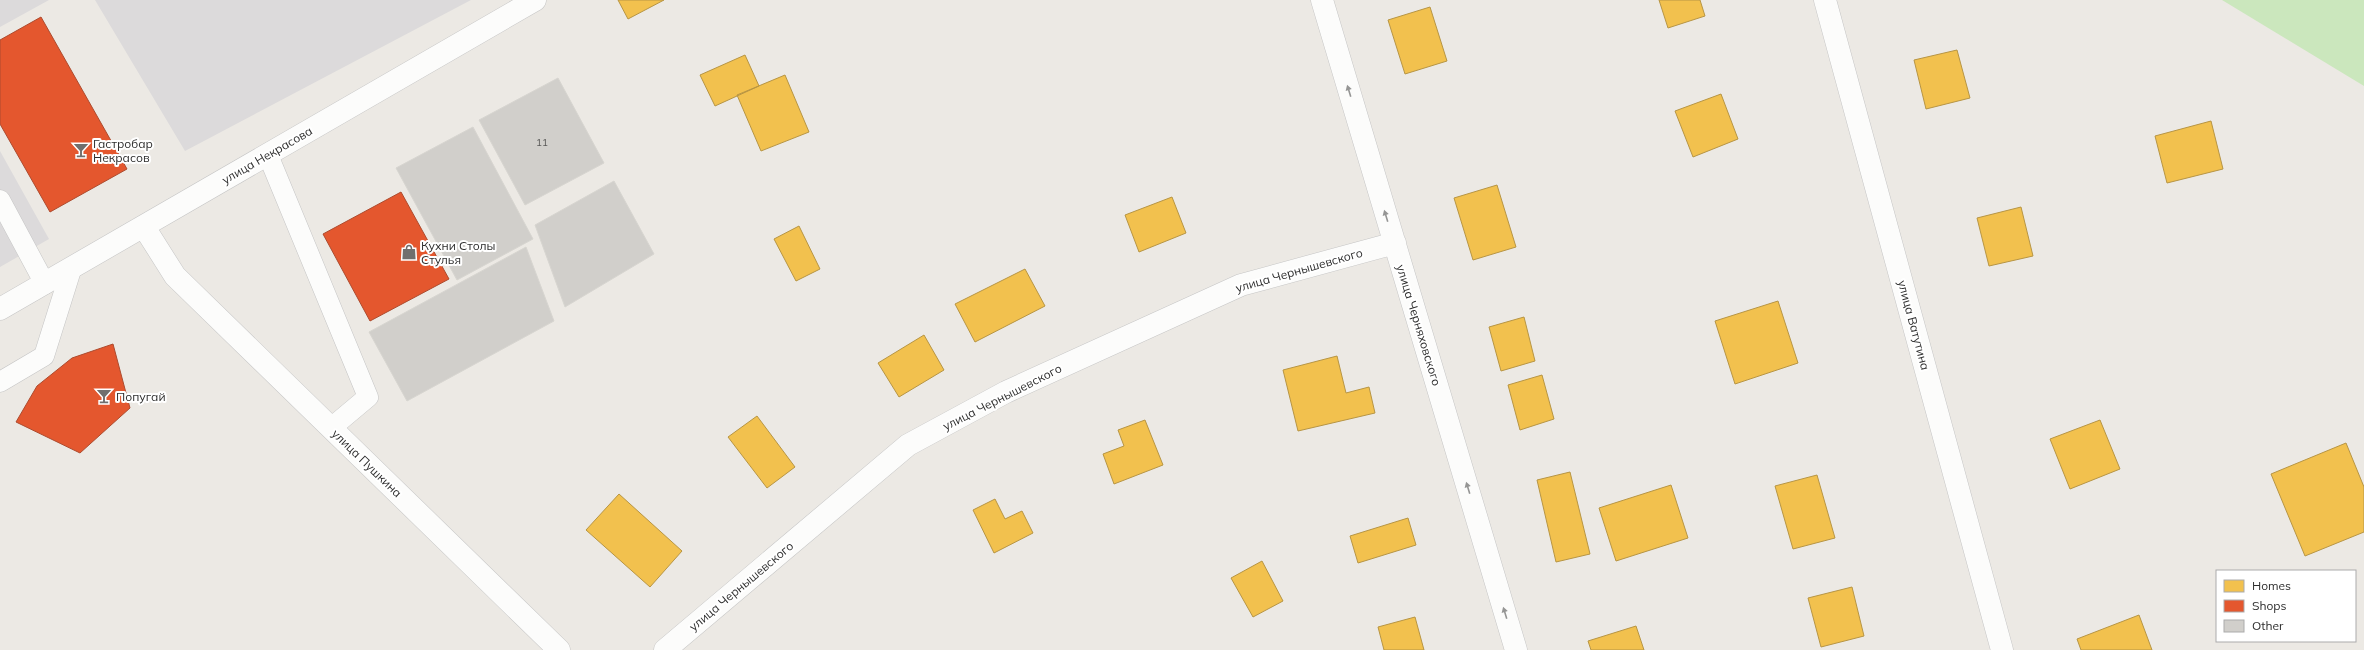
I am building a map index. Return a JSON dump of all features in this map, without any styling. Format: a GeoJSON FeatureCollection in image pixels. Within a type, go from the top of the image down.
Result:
{"type":"FeatureCollection","features":[{"type":"Feature","properties":{"kind":"street","name":"улица Некрасова"},"geometry":{"type":"LineString","coordinates":[[0,309],[71,270],[534,0]]}},
{"type":"Feature","properties":{"kind":"street","name":"улица Черняховского"},"geometry":{"type":"LineString","coordinates":[[1322,0],[1516,650]]}},
{"type":"Feature","properties":{"kind":"street","name":"улица Ватутина"},"geometry":{"type":"LineString","coordinates":[[1825,0],[2002,650]]}},
{"type":"Feature","properties":{"kind":"street","name":"улица Пушкина"},"geometry":{"type":"LineString","coordinates":[[144,227],[175,276],[560,650]]}},
{"type":"Feature","properties":{"kind":"street","name":"улица Чернышевского"},"geometry":{"type":"LineString","coordinates":[[665,650],[908,445],[1006,392],[1241,285],[1395,243]]}},
{"type":"Feature","properties":{"kind":"lane"},"geometry":{"type":"LineString","coordinates":[[268,155],[368,397],[331,428]]}},
{"type":"Feature","properties":{"kind":"lane"},"geometry":{"type":"LineString","coordinates":[[0,200],[45,284]]}},
{"type":"Feature","properties":{"kind":"lane"},"geometry":{"type":"LineString","coordinates":[[0,382],[44,356],[71,270]]}},
{"type":"Feature","properties":{"kind":"shaded area"},"geometry":{"type":"Polygon","coordinates":[[[0,0],[49,0],[0,27],[0,0]]]}},
{"type":"Feature","properties":{"kind":"shaded area"},"geometry":{"type":"Polygon","coordinates":[[[95,0],[471,0],[185,151],[95,0]]]}},
{"type":"Feature","properties":{"kind":"shaded area"},"geometry":{"type":"Polygon","coordinates":[[[0,151],[49,239],[0,267],[0,151]]]}},
{"type":"Feature","properties":{"kind":"green space"},"geometry":{"type":"Polygon","coordinates":[[[2222,0],[2364,0],[2364,86],[2222,0]]]}},
{"type":"Feature","properties":{"kind":"building: Homes"},"geometry":{"type":"Polygon","coordinates":[[[618,0],[664,0],[628,19],[618,0]]]}},
{"type":"Feature","properties":{"kind":"building: Homes"},"geometry":{"type":"Polygon","coordinates":[[[1659,0],[1700,0],[1705,16],[1668,28],[1659,0]]]}},
{"type":"Feature","properties":{"kind":"building: Homes"},"geometry":{"type":"Polygon","coordinates":[[[1430,7],[1447,61],[1405,74],[1388,20],[1430,7]]]}},
{"type":"Feature","properties":{"kind":"building: Homes"},"geometry":{"type":"Polygon","coordinates":[[[1957,50],[1970,98],[1926,109],[1914,60],[1957,50]]]}},
{"type":"Feature","properties":{"kind":"building: Homes"},"geometry":{"type":"Polygon","coordinates":[[[745,55],[759,86],[715,106],[700,75],[745,55]]]}},
{"type":"Feature","properties":{"kind":"building: Homes"},"geometry":{"type":"Polygon","coordinates":[[[785,75],[809,132],[761,151],[737,95],[785,75]]]}},
{"type":"Feature","properties":{"kind":"building: Homes"},"geometry":{"type":"Polygon","coordinates":[[[1721,94],[1738,139],[1693,157],[1675,111],[1721,94]]]}},
{"type":"Feature","properties":{"kind":"building: Homes"},"geometry":{"type":"Polygon","coordinates":[[[2211,121],[2223,169],[2167,183],[2155,136],[2211,121]]]}},
{"type":"Feature","properties":{"kind":"building: Homes"},"geometry":{"type":"Polygon","coordinates":[[[1497,185],[1516,247],[1473,260],[1454,198],[1497,185]]]}},
{"type":"Feature","properties":{"kind":"building: Homes"},"geometry":{"type":"Polygon","coordinates":[[[1172,197],[1186,233],[1139,252],[1125,215],[1172,197]]]}},
{"type":"Feature","properties":{"kind":"building: Homes"},"geometry":{"type":"Polygon","coordinates":[[[2021,207],[2033,256],[1989,266],[1977,218],[2021,207]]]}},
{"type":"Feature","properties":{"kind":"building: Homes"},"geometry":{"type":"Polygon","coordinates":[[[799,226],[820,269],[796,281],[774,239],[799,226]]]}},
{"type":"Feature","properties":{"kind":"building: Homes"},"geometry":{"type":"Polygon","coordinates":[[[1025,269],[1045,306],[975,342],[955,304],[1025,269]]]}},
{"type":"Feature","properties":{"kind":"building: Homes"},"geometry":{"type":"Polygon","coordinates":[[[1778,301],[1798,363],[1735,384],[1715,321],[1778,301]]]}},
{"type":"Feature","properties":{"kind":"building: Homes"},"geometry":{"type":"Polygon","coordinates":[[[1524,317],[1535,361],[1501,371],[1489,327],[1524,317]]]}},
{"type":"Feature","properties":{"kind":"building: Homes"},"geometry":{"type":"Polygon","coordinates":[[[924,335],[944,370],[899,397],[878,363],[924,335]]]}},
{"type":"Feature","properties":{"kind":"building: Homes"},"geometry":{"type":"Polygon","coordinates":[[[1337,356],[1346,393],[1369,387],[1375,413],[1298,431],[1283,370],[1337,356]]]}},
{"type":"Feature","properties":{"kind":"building: Homes"},"geometry":{"type":"Polygon","coordinates":[[[1542,375],[1554,419],[1520,430],[1508,385],[1542,375]]]}},
{"type":"Feature","properties":{"kind":"building: Homes"},"geometry":{"type":"Polygon","coordinates":[[[757,416],[795,467],[767,488],[728,437],[757,416]]]}},
{"type":"Feature","properties":{"kind":"building: Homes"},"geometry":{"type":"Polygon","coordinates":[[[1145,420],[1163,465],[1114,484],[1103,454],[1124,446],[1118,430],[1145,420]]]}},
{"type":"Feature","properties":{"kind":"building: Homes"},"geometry":{"type":"Polygon","coordinates":[[[2100,420],[2120,469],[2070,489],[2050,439],[2100,420]]]}},
{"type":"Feature","properties":{"kind":"building: Homes"},"geometry":{"type":"Polygon","coordinates":[[[2346,443],[2364,487],[2364,532],[2305,556],[2271,474],[2346,443]]]}},
{"type":"Feature","properties":{"kind":"building: Homes"},"geometry":{"type":"Polygon","coordinates":[[[1570,472],[1590,554],[1556,562],[1537,480],[1570,472]]]}},
{"type":"Feature","properties":{"kind":"building: Homes"},"geometry":{"type":"Polygon","coordinates":[[[1817,475],[1835,538],[1793,549],[1775,486],[1817,475]]]}},
{"type":"Feature","properties":{"kind":"building: Homes"},"geometry":{"type":"Polygon","coordinates":[[[1671,485],[1688,538],[1616,561],[1599,508],[1671,485]]]}},
{"type":"Feature","properties":{"kind":"building: Homes"},"geometry":{"type":"Polygon","coordinates":[[[619,494],[682,551],[650,587],[586,530],[619,494]]]}},
{"type":"Feature","properties":{"kind":"building: Homes"},"geometry":{"type":"Polygon","coordinates":[[[995,499],[1005,519],[1022,511],[1033,533],[994,553],[973,510],[995,499]]]}},
{"type":"Feature","properties":{"kind":"building: Homes"},"geometry":{"type":"Polygon","coordinates":[[[1408,518],[1416,545],[1358,563],[1350,536],[1408,518]]]}},
{"type":"Feature","properties":{"kind":"building: Homes"},"geometry":{"type":"Polygon","coordinates":[[[1262,561],[1283,601],[1253,617],[1231,578],[1262,561]]]}},
{"type":"Feature","properties":{"kind":"building: Homes"},"geometry":{"type":"Polygon","coordinates":[[[1852,587],[1864,636],[1821,647],[1808,598],[1852,587]]]}},
{"type":"Feature","properties":{"kind":"building: Homes"},"geometry":{"type":"Polygon","coordinates":[[[2139,615],[2152,650],[2081,650],[2077,639],[2139,615]]]}},
{"type":"Feature","properties":{"kind":"building: Homes"},"geometry":{"type":"Polygon","coordinates":[[[1415,617],[1424,650],[1384,650],[1378,627],[1415,617]]]}},
{"type":"Feature","properties":{"kind":"building: Homes"},"geometry":{"type":"Polygon","coordinates":[[[1636,626],[1644,650],[1591,650],[1588,641],[1636,626]]]}},
{"type":"Feature","properties":{"kind":"building: Shops"},"geometry":{"type":"Polygon","coordinates":[[[41,17],[127,169],[50,212],[0,124],[0,40],[41,17]]]}},
{"type":"Feature","properties":{"kind":"building: Shops"},"geometry":{"type":"Polygon","coordinates":[[[401,192],[449,279],[370,321],[323,234],[401,192]]]}},
{"type":"Feature","properties":{"kind":"building: Shops"},"geometry":{"type":"Polygon","coordinates":[[[113,344],[130,408],[80,453],[16,422],[37,386],[72,358],[113,344]]]}},
{"type":"Feature","properties":{"kind":"building: Other"},"geometry":{"type":"Polygon","coordinates":[[[558,78],[604,163],[525,205],[479,120],[558,78]]]}},
{"type":"Feature","properties":{"kind":"building: Other"},"geometry":{"type":"Polygon","coordinates":[[[473,127],[533,239],[457,280],[396,168],[473,127]]]}},
{"type":"Feature","properties":{"kind":"building: Other"},"geometry":{"type":"Polygon","coordinates":[[[614,181],[654,254],[565,307],[535,225],[614,181]]]}},
{"type":"Feature","properties":{"kind":"building: Other"},"geometry":{"type":"Polygon","coordinates":[[[526,247],[554,321],[407,401],[369,332],[526,247]]]}},
{"type":"Feature","properties":{"kind":"place","name":"Гастробар Некрасов"},"geometry":{"type":"Point","coordinates":[81,150]}},
{"type":"Feature","properties":{"kind":"place","name":"Кухни Столы Стулья"},"geometry":{"type":"Point","coordinates":[409,252]}},
{"type":"Feature","properties":{"kind":"place","name":"Попугай"},"geometry":{"type":"Point","coordinates":[104,396]}}]}
